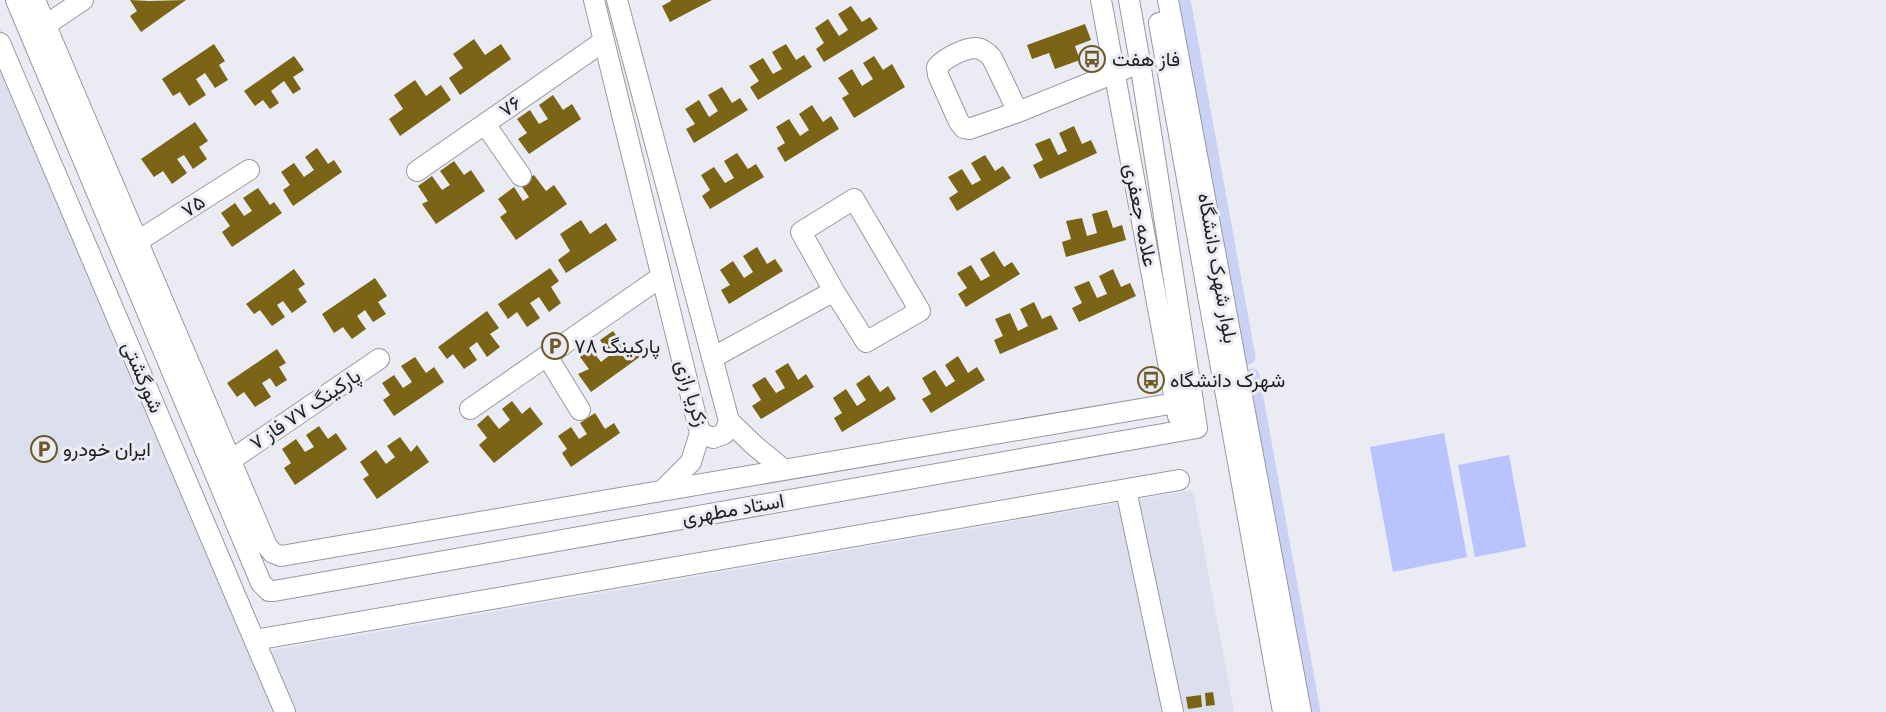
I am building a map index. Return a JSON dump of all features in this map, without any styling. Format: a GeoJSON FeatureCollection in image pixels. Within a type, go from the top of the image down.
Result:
{"type":"FeatureCollection","features":[{"type":"Feature","properties":{"kind":"street"},"geometry":{"type":"LineString","coordinates":[[16,0],[38,23]]}},
{"type":"Feature","properties":{"kind":"street"},"geometry":{"type":"LineString","coordinates":[[35,0],[38,23],[129,245],[231,460]]}},
{"type":"Feature","properties":{"kind":"street"},"geometry":{"type":"LineString","coordinates":[[38,23],[83,0]]}},
{"type":"Feature","properties":{"kind":"street","name":"زکریا رازی"},"geometry":{"type":"LineString","coordinates":[[594,0],[700,433],[713,438],[724,434],[729,421],[617,0]]}},
{"type":"Feature","properties":{"kind":"street","name":"علامه جعفری"},"geometry":{"type":"LineString","coordinates":[[1101,0],[1114,73],[1184,401]]}},
{"type":"Feature","properties":{"kind":"street","name":"علامه جعفری"},"geometry":{"type":"LineString","coordinates":[[1129,0],[1140,62],[1188,428]]}},
{"type":"Feature","properties":{"kind":"street","name":"بلوار شهرک دانشگاه"},"geometry":{"type":"LineString","coordinates":[[1155,0],[1283,712]]}},
{"type":"Feature","properties":{"kind":"street","name":"بلوار شهرک دانشگاه"},"geometry":{"type":"LineString","coordinates":[[1168,0],[1301,712]]}},
{"type":"Feature","properties":{"kind":"street","name":"۷۶"},"geometry":{"type":"LineString","coordinates":[[417,171],[604,41]]}},
{"type":"Feature","properties":{"kind":"street","name":"شورگشتی"},"geometry":{"type":"LineString","coordinates":[[0,43],[285,712]]}},
{"type":"Feature","properties":{"kind":"street"},"geometry":{"type":"LineString","coordinates":[[1018,112],[992,58],[986,51],[977,48],[968,50],[942,61],[938,67],[938,75],[963,128],[969,129],[1018,112],[1140,62]]}},
{"type":"Feature","properties":{"kind":"street"},"geometry":{"type":"LineString","coordinates":[[611,73],[635,67]]}},
{"type":"Feature","properties":{"kind":"street"},"geometry":{"type":"LineString","coordinates":[[486,124],[521,176]]}},
{"type":"Feature","properties":{"kind":"street","name":"۷۵"},"geometry":{"type":"LineString","coordinates":[[129,245],[249,170]]}},
{"type":"Feature","properties":{"kind":"street"},"geometry":{"type":"LineString","coordinates":[[854,199],[920,311],[866,342],[834,291],[801,232],[854,199]]}},
{"type":"Feature","properties":{"kind":"street","name":"استاد مطهری"},"geometry":{"type":"LineString","coordinates":[[129,245],[261,583],[269,591],[1188,428]]}},
{"type":"Feature","properties":{"kind":"street"},"geometry":{"type":"LineString","coordinates":[[470,410],[662,277]]}},
{"type":"Feature","properties":{"kind":"street"},"geometry":{"type":"LineString","coordinates":[[712,358],[834,291]]}},
{"type":"Feature","properties":{"kind":"street"},"geometry":{"type":"LineString","coordinates":[[673,322],[701,315]]}},
{"type":"Feature","properties":{"kind":"street"},"geometry":{"type":"LineString","coordinates":[[547,356],[580,410]]}},
{"type":"Feature","properties":{"kind":"street","name":"پارکینگ ۷۷ فاز ۷"},"geometry":{"type":"LineString","coordinates":[[231,460],[379,359]]}},
{"type":"Feature","properties":{"kind":"street","name":"استاد مطهری"},"geometry":{"type":"LineString","coordinates":[[231,460],[267,546],[273,553],[281,556],[1184,401]]}},
{"type":"Feature","properties":{"kind":"street"},"geometry":{"type":"LineString","coordinates":[[729,421],[783,469]]}},
{"type":"Feature","properties":{"kind":"street"},"geometry":{"type":"LineString","coordinates":[[663,490],[690,462],[700,433]]}},
{"type":"Feature","properties":{"kind":"street"},"geometry":{"type":"LineString","coordinates":[[255,640],[1179,480]]}},
{"type":"Feature","properties":{"kind":"street"},"geometry":{"type":"LineString","coordinates":[[1125,490],[1173,712]]}},
{"type":"Feature","properties":{"kind":"shaded area"},"geometry":{"type":"Polygon","coordinates":[[[0,27],[268,651],[1193,490],[1234,712],[0,712],[0,27]]]}},
{"type":"Feature","properties":{"kind":"shaded area"},"geometry":{"type":"Polygon","coordinates":[[[1444,433],[1467,557],[1393,572],[1370,447],[1444,433]]]}},
{"type":"Feature","properties":{"kind":"shaded area"},"geometry":{"type":"Polygon","coordinates":[[[1509,455],[1526,547],[1475,557],[1458,465],[1509,455]]]}},
{"type":"Feature","properties":{"kind":"building"},"geometry":{"type":"Polygon","coordinates":[[[130,0],[186,0],[141,32],[130,16],[137,11],[130,0]]]}},
{"type":"Feature","properties":{"kind":"building"},"geometry":{"type":"Polygon","coordinates":[[[671,0],[712,0],[670,22],[662,6],[671,0]]]}},
{"type":"Feature","properties":{"kind":"building"},"geometry":{"type":"Polygon","coordinates":[[[851,6],[862,22],[870,17],[878,29],[824,62],[816,49],[824,43],[815,28],[828,19],[839,36],[848,30],[838,14],[851,6]]]}},
{"type":"Feature","properties":{"kind":"building"},"geometry":{"type":"Polygon","coordinates":[[[1085,24],[1091,40],[1075,46],[1080,60],[1055,69],[1049,53],[1032,59],[1027,45],[1085,24]]]}},
{"type":"Feature","properties":{"kind":"building"},"geometry":{"type":"Polygon","coordinates":[[[474,39],[485,55],[501,44],[511,59],[460,95],[449,78],[463,68],[453,54],[474,39]]]}},
{"type":"Feature","properties":{"kind":"building"},"geometry":{"type":"Polygon","coordinates":[[[214,44],[225,61],[219,65],[228,80],[215,88],[205,73],[196,79],[206,95],[189,106],[180,92],[173,96],[162,79],[214,44]]]}},
{"type":"Feature","properties":{"kind":"building"},"geometry":{"type":"Polygon","coordinates":[[[786,44],[796,60],[804,55],[812,67],[758,100],[750,87],[759,81],[749,66],[763,58],[773,74],[782,69],[772,52],[786,44]]]}},
{"type":"Feature","properties":{"kind":"building"},"geometry":{"type":"Polygon","coordinates":[[[294,56],[304,70],[293,77],[301,89],[293,94],[284,81],[271,91],[279,103],[270,109],[263,100],[255,106],[244,91],[294,56]]]}},
{"type":"Feature","properties":{"kind":"building"},"geometry":{"type":"Polygon","coordinates":[[[874,56],[883,70],[892,64],[905,87],[854,118],[842,98],[849,94],[838,78],[852,69],[862,86],[873,79],[863,63],[874,56]]]}},
{"type":"Feature","properties":{"kind":"building"},"geometry":{"type":"Polygon","coordinates":[[[415,80],[426,96],[441,85],[451,100],[400,136],[389,119],[403,109],[394,95],[415,80]]]}},
{"type":"Feature","properties":{"kind":"building"},"geometry":{"type":"Polygon","coordinates":[[[722,87],[732,103],[740,98],[748,110],[694,143],[686,129],[695,124],[685,109],[699,100],[709,117],[718,111],[708,95],[722,87]]]}},
{"type":"Feature","properties":{"kind":"building"},"geometry":{"type":"Polygon","coordinates":[[[553,95],[563,110],[572,104],[581,119],[529,154],[518,139],[527,133],[517,119],[530,110],[539,124],[548,119],[539,105],[553,95]]]}},
{"type":"Feature","properties":{"kind":"building"},"geometry":{"type":"Polygon","coordinates":[[[812,105],[823,122],[831,116],[839,129],[785,162],[777,148],[785,143],[776,127],[789,119],[800,136],[809,130],[799,114],[812,105]]]}},
{"type":"Feature","properties":{"kind":"building"},"geometry":{"type":"Polygon","coordinates":[[[195,122],[208,141],[199,147],[207,159],[193,169],[184,155],[177,159],[187,173],[172,184],[163,171],[154,177],[141,159],[195,122]]]}},
{"type":"Feature","properties":{"kind":"building"},"geometry":{"type":"Polygon","coordinates":[[[1074,126],[1082,144],[1091,140],[1097,153],[1040,179],[1033,165],[1043,160],[1035,144],[1050,138],[1058,155],[1067,151],[1059,133],[1074,126]]]}},
{"type":"Feature","properties":{"kind":"building"},"geometry":{"type":"Polygon","coordinates":[[[317,148],[328,164],[334,160],[342,172],[293,206],[283,190],[290,185],[281,172],[294,163],[304,177],[314,170],[305,157],[317,148]]]}},
{"type":"Feature","properties":{"kind":"building"},"geometry":{"type":"Polygon","coordinates":[[[737,153],[748,169],[756,164],[764,177],[710,209],[702,196],[710,190],[701,175],[714,167],[725,183],[734,178],[724,161],[737,153]]]}},
{"type":"Feature","properties":{"kind":"building"},"geometry":{"type":"Polygon","coordinates":[[[985,155],[995,171],[1003,166],[1011,178],[957,211],[949,198],[958,192],[948,177],[962,169],[972,185],[981,180],[971,163],[985,155]]]}},
{"type":"Feature","properties":{"kind":"building"},"geometry":{"type":"Polygon","coordinates":[[[454,161],[464,175],[471,170],[485,191],[436,224],[422,204],[428,201],[418,186],[432,176],[442,190],[450,185],[440,171],[454,161]]]}},
{"type":"Feature","properties":{"kind":"building"},"geometry":{"type":"Polygon","coordinates":[[[534,175],[546,191],[554,185],[567,204],[516,240],[500,217],[507,212],[498,199],[514,187],[523,201],[529,197],[520,184],[534,175]]]}},
{"type":"Feature","properties":{"kind":"building"},"geometry":{"type":"Polygon","coordinates":[[[258,188],[270,205],[274,202],[282,213],[232,247],[222,232],[230,226],[221,213],[235,203],[244,216],[252,211],[243,198],[258,188]]]}},
{"type":"Feature","properties":{"kind":"building"},"geometry":{"type":"Polygon","coordinates":[[[1107,210],[1113,228],[1122,225],[1126,240],[1066,257],[1062,242],[1071,239],[1066,221],[1082,218],[1087,236],[1097,233],[1092,214],[1107,210]]]}},
{"type":"Feature","properties":{"kind":"building"},"geometry":{"type":"Polygon","coordinates":[[[581,220],[590,234],[606,223],[617,240],[566,273],[558,260],[570,251],[560,234],[581,220]]]}},
{"type":"Feature","properties":{"kind":"building"},"geometry":{"type":"Polygon","coordinates":[[[757,247],[767,264],[775,259],[783,271],[729,304],[721,290],[730,285],[720,270],[733,261],[744,278],[753,272],[743,256],[757,247]]]}},
{"type":"Feature","properties":{"kind":"building"},"geometry":{"type":"Polygon","coordinates":[[[994,251],[1004,267],[1012,262],[1020,274],[966,307],[958,294],[967,288],[957,273],[971,265],[981,281],[990,276],[980,259],[994,251]]]}},
{"type":"Feature","properties":{"kind":"building"},"geometry":{"type":"Polygon","coordinates":[[[550,268],[559,281],[551,287],[561,303],[549,312],[539,297],[530,303],[540,318],[527,327],[517,312],[508,319],[498,304],[550,268]]]}},
{"type":"Feature","properties":{"kind":"building"},"geometry":{"type":"Polygon","coordinates":[[[294,269],[305,284],[298,289],[307,302],[292,313],[283,301],[277,305],[285,317],[272,326],[260,310],[254,314],[246,304],[294,269]]]}},
{"type":"Feature","properties":{"kind":"building"},"geometry":{"type":"Polygon","coordinates":[[[1113,269],[1121,287],[1130,283],[1136,296],[1079,322],[1072,308],[1082,303],[1074,287],[1089,281],[1097,298],[1107,294],[1099,276],[1113,269]]]}},
{"type":"Feature","properties":{"kind":"building"},"geometry":{"type":"Polygon","coordinates":[[[375,278],[387,296],[378,302],[386,314],[373,322],[365,310],[357,316],[366,329],[352,339],[343,327],[334,333],[322,314],[375,278]]]}},
{"type":"Feature","properties":{"kind":"building"},"geometry":{"type":"Polygon","coordinates":[[[1034,302],[1042,319],[1051,315],[1058,329],[1000,354],[994,340],[1003,336],[995,319],[1010,313],[1018,331],[1028,326],[1020,309],[1034,302]]]}},
{"type":"Feature","properties":{"kind":"building"},"geometry":{"type":"Polygon","coordinates":[[[487,311],[499,328],[490,334],[500,347],[487,357],[477,342],[469,348],[477,360],[464,369],[453,354],[447,359],[438,347],[487,311]]]}},
{"type":"Feature","properties":{"kind":"building"},"geometry":{"type":"Polygon","coordinates":[[[613,331],[626,349],[632,344],[641,356],[591,392],[578,374],[589,369],[580,357],[591,349],[601,362],[610,355],[600,340],[613,331]]]}},
{"type":"Feature","properties":{"kind":"building"},"geometry":{"type":"Polygon","coordinates":[[[277,349],[286,363],[279,367],[287,380],[276,387],[270,378],[262,383],[271,397],[255,407],[244,392],[237,397],[227,383],[277,349]]]}},
{"type":"Feature","properties":{"kind":"building"},"geometry":{"type":"Polygon","coordinates":[[[958,356],[968,373],[977,367],[985,380],[931,413],[922,399],[931,394],[922,378],[935,370],[946,387],[955,381],[945,365],[958,356]]]}},
{"type":"Feature","properties":{"kind":"building"},"geometry":{"type":"Polygon","coordinates":[[[415,357],[426,373],[434,367],[444,382],[394,416],[383,400],[390,395],[382,383],[394,375],[403,388],[412,382],[401,366],[415,357]]]}},
{"type":"Feature","properties":{"kind":"building"},"geometry":{"type":"Polygon","coordinates":[[[788,363],[798,380],[806,374],[814,387],[761,419],[752,406],[761,400],[752,385],[765,377],[776,393],[785,388],[775,371],[788,363]]]}},
{"type":"Feature","properties":{"kind":"building"},"geometry":{"type":"Polygon","coordinates":[[[869,375],[880,392],[888,386],[896,399],[842,432],[834,418],[842,413],[833,398],[846,389],[857,406],[866,400],[856,384],[869,375]]]}},
{"type":"Feature","properties":{"kind":"building"},"geometry":{"type":"Polygon","coordinates":[[[512,401],[522,414],[530,407],[543,424],[494,463],[479,445],[487,438],[477,425],[488,415],[499,429],[510,420],[502,409],[512,401]]]}},
{"type":"Feature","properties":{"kind":"building"},"geometry":{"type":"Polygon","coordinates":[[[595,413],[605,429],[614,423],[620,433],[571,467],[562,453],[567,449],[558,436],[571,427],[579,439],[587,434],[580,423],[595,413]]]}},
{"type":"Feature","properties":{"kind":"building"},"geometry":{"type":"Polygon","coordinates":[[[319,426],[328,439],[336,433],[347,449],[295,485],[284,468],[291,463],[282,449],[296,439],[305,452],[314,447],[306,435],[319,426]]]}},
{"type":"Feature","properties":{"kind":"building"},"geometry":{"type":"Polygon","coordinates":[[[400,437],[411,452],[417,445],[429,462],[377,499],[363,479],[369,475],[360,462],[376,450],[386,464],[395,457],[387,446],[400,437]]]}},
{"type":"Feature","properties":{"kind":"building"},"geometry":{"type":"Polygon","coordinates":[[[1213,692],[1215,705],[1206,706],[1205,693],[1213,692]]]}},
{"type":"Feature","properties":{"kind":"building"},"geometry":{"type":"Polygon","coordinates":[[[1201,695],[1202,707],[1188,709],[1186,697],[1201,695]]]}},
{"type":"Feature","properties":{"kind":"waterway"},"geometry":{"type":"LineString","coordinates":[[1183,0],[1248,357]]}},
{"type":"Feature","properties":{"kind":"waterway"},"geometry":{"type":"LineString","coordinates":[[1252,376],[1313,712]]}},
{"type":"Feature","properties":{"kind":"place","name":"فاز هفت"},"geometry":{"type":"Point","coordinates":[1092,59]}},
{"type":"Feature","properties":{"kind":"place","name":"پارکینگ ۷۸"},"geometry":{"type":"Point","coordinates":[555,346]}},
{"type":"Feature","properties":{"kind":"place","name":"شهرک دانشگاه"},"geometry":{"type":"Point","coordinates":[1151,380]}},
{"type":"Feature","properties":{"kind":"place","name":"ایران خودرو"},"geometry":{"type":"Point","coordinates":[44,449]}}]}
